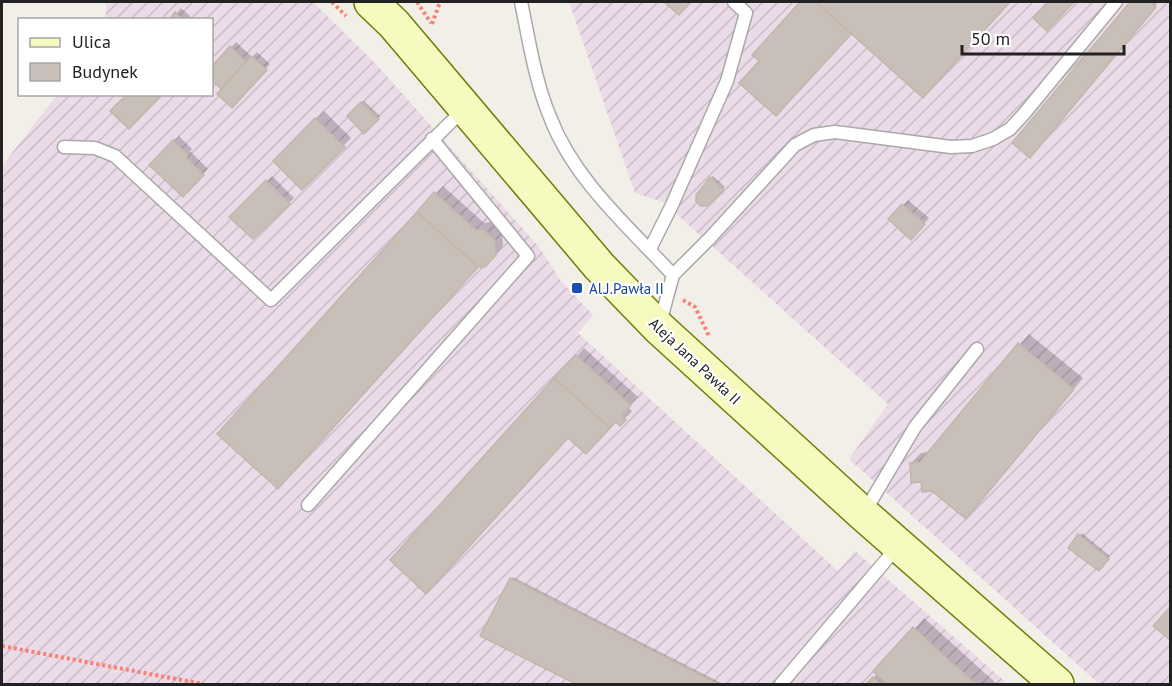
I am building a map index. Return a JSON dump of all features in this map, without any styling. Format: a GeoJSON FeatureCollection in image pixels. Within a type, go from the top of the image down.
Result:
{"type":"FeatureCollection","features":[{"type":"Feature","properties":{"kind":"main road","name":"Aleja Jana Pawła II"},"geometry":{"type":"LineString","coordinates":[[371,2],[394,24],[599,266],[658,328],[863,514],[1057,684]]}},
{"type":"Feature","properties":{"kind":"lane"},"geometry":{"type":"LineString","coordinates":[[521,2],[549,117],[568,155],[597,194],[673,274]]}},
{"type":"Feature","properties":{"kind":"lane"},"geometry":{"type":"LineString","coordinates":[[650,249],[727,81],[746,13],[734,2]]}},
{"type":"Feature","properties":{"kind":"lane"},"geometry":{"type":"LineString","coordinates":[[658,328],[673,274],[711,237],[795,145],[814,135],[835,132],[951,147],[972,146],[993,139],[1010,129],[1116,2]]}},
{"type":"Feature","properties":{"kind":"lane"},"geometry":{"type":"LineString","coordinates":[[64,147],[95,148],[116,156],[271,300],[465,109]]}},
{"type":"Feature","properties":{"kind":"lane"},"geometry":{"type":"LineString","coordinates":[[308,505],[528,256],[432,139]]}},
{"type":"Feature","properties":{"kind":"lane"},"geometry":{"type":"LineString","coordinates":[[863,514],[915,427],[977,349]]}},
{"type":"Feature","properties":{"kind":"lane"},"geometry":{"type":"LineString","coordinates":[[781,684],[898,545]]}},
{"type":"Feature","properties":{"kind":"path"},"geometry":{"type":"LineString","coordinates":[[417,2],[438,33]]}},
{"type":"Feature","properties":{"kind":"path"},"geometry":{"type":"LineString","coordinates":[[432,24],[440,2]]}},
{"type":"Feature","properties":{"kind":"path"},"geometry":{"type":"LineString","coordinates":[[669,291],[695,307],[712,343]]}},
{"type":"Feature","properties":{"kind":"path"},"geometry":{"type":"LineString","coordinates":[[2,646],[203,684]]}},
{"type":"Feature","properties":{"kind":"shaded area"},"geometry":{"type":"Polygon","coordinates":[[[106,2],[313,2],[375,63],[539,247],[561,281],[593,315],[578,333],[838,571],[855,551],[1008,684],[2,684],[2,166],[56,96],[213,96],[213,18],[106,18],[106,2]]]}},
{"type":"Feature","properties":{"kind":"shaded area"},"geometry":{"type":"Polygon","coordinates":[[[569,2],[1170,2],[1170,684],[1099,684],[849,459],[888,404],[663,202],[635,193],[569,2]]]}},
{"type":"Feature","properties":{"kind":"building"},"geometry":{"type":"Polygon","coordinates":[[[664,2],[691,2],[679,15],[664,2]]]}},
{"type":"Feature","properties":{"kind":"building"},"geometry":{"type":"Polygon","coordinates":[[[800,2],[816,2],[852,33],[776,116],[739,83],[759,61],[752,55],[800,2]]]}},
{"type":"Feature","properties":{"kind":"building"},"geometry":{"type":"Polygon","coordinates":[[[816,2],[1010,2],[923,98],[816,2]]]}},
{"type":"Feature","properties":{"kind":"building"},"geometry":{"type":"Polygon","coordinates":[[[1048,2],[1074,2],[1047,31],[1033,18],[1048,2]]]}},
{"type":"Feature","properties":{"kind":"building"},"geometry":{"type":"Polygon","coordinates":[[[1130,2],[1150,2],[1156,7],[1030,158],[1012,143],[1130,2]]]}},
{"type":"Feature","properties":{"kind":"building"},"geometry":{"type":"Polygon","coordinates":[[[175,12],[181,18],[170,18],[175,12]]]}},
{"type":"Feature","properties":{"kind":"building"},"geometry":{"type":"Polygon","coordinates":[[[230,46],[246,61],[221,89],[213,81],[213,65],[230,46]]]}},
{"type":"Feature","properties":{"kind":"building"},"geometry":{"type":"Polygon","coordinates":[[[251,56],[267,70],[232,108],[217,94],[251,56]]]}},
{"type":"Feature","properties":{"kind":"building"},"geometry":{"type":"Polygon","coordinates":[[[125,96],[161,96],[129,129],[110,111],[125,96]]]}},
{"type":"Feature","properties":{"kind":"building"},"geometry":{"type":"Polygon","coordinates":[[[361,102],[379,119],[364,134],[347,116],[361,102]]]}},
{"type":"Feature","properties":{"kind":"building"},"geometry":{"type":"Polygon","coordinates":[[[315,118],[345,147],[302,190],[273,161],[315,118]]]}},
{"type":"Feature","properties":{"kind":"building"},"geometry":{"type":"Polygon","coordinates":[[[173,140],[204,175],[183,197],[149,165],[173,140]]]}},
{"type":"Feature","properties":{"kind":"building"},"geometry":{"type":"Polygon","coordinates":[[[710,177],[724,190],[707,206],[701,206],[696,202],[696,195],[710,177]]]}},
{"type":"Feature","properties":{"kind":"building"},"geometry":{"type":"Polygon","coordinates":[[[266,180],[290,204],[253,239],[229,217],[266,180]]]}},
{"type":"Feature","properties":{"kind":"building"},"geometry":{"type":"Polygon","coordinates":[[[434,192],[476,230],[483,229],[495,240],[496,255],[485,267],[478,267],[417,212],[434,192]]]}},
{"type":"Feature","properties":{"kind":"building"},"geometry":{"type":"Polygon","coordinates":[[[902,204],[925,224],[911,240],[888,219],[902,204]]]}},
{"type":"Feature","properties":{"kind":"building"},"geometry":{"type":"Polygon","coordinates":[[[417,212],[478,267],[278,489],[217,434],[417,212]]]}},
{"type":"Feature","properties":{"kind":"building"},"geometry":{"type":"Polygon","coordinates":[[[1018,343],[1074,389],[966,519],[932,491],[922,492],[921,482],[911,483],[910,463],[920,462],[1018,343]]]}},
{"type":"Feature","properties":{"kind":"building"},"geometry":{"type":"Polygon","coordinates":[[[576,355],[631,405],[622,416],[626,420],[620,426],[616,422],[610,428],[554,378],[576,355]]]}},
{"type":"Feature","properties":{"kind":"building"},"geometry":{"type":"Polygon","coordinates":[[[554,378],[610,428],[586,454],[568,438],[426,594],[390,560],[554,378]]]}},
{"type":"Feature","properties":{"kind":"building"},"geometry":{"type":"Polygon","coordinates":[[[1078,534],[1109,559],[1099,571],[1068,548],[1078,534]]]}},
{"type":"Feature","properties":{"kind":"building"},"geometry":{"type":"Polygon","coordinates":[[[510,578],[718,684],[576,684],[480,636],[510,578]]]}},
{"type":"Feature","properties":{"kind":"building"},"geometry":{"type":"Polygon","coordinates":[[[1170,609],[1170,640],[1153,626],[1170,609]]]}},
{"type":"Feature","properties":{"kind":"building"},"geometry":{"type":"Polygon","coordinates":[[[913,627],[976,684],[887,684],[873,671],[913,627]]]}},
{"type":"Feature","properties":{"kind":"building"},"geometry":{"type":"Polygon","coordinates":[[[873,677],[881,684],[866,684],[873,677]]]}},
{"type":"Feature","properties":{"kind":"place","name":"Al.J.Pawła II"},"geometry":{"type":"Point","coordinates":[577,288]}}]}
